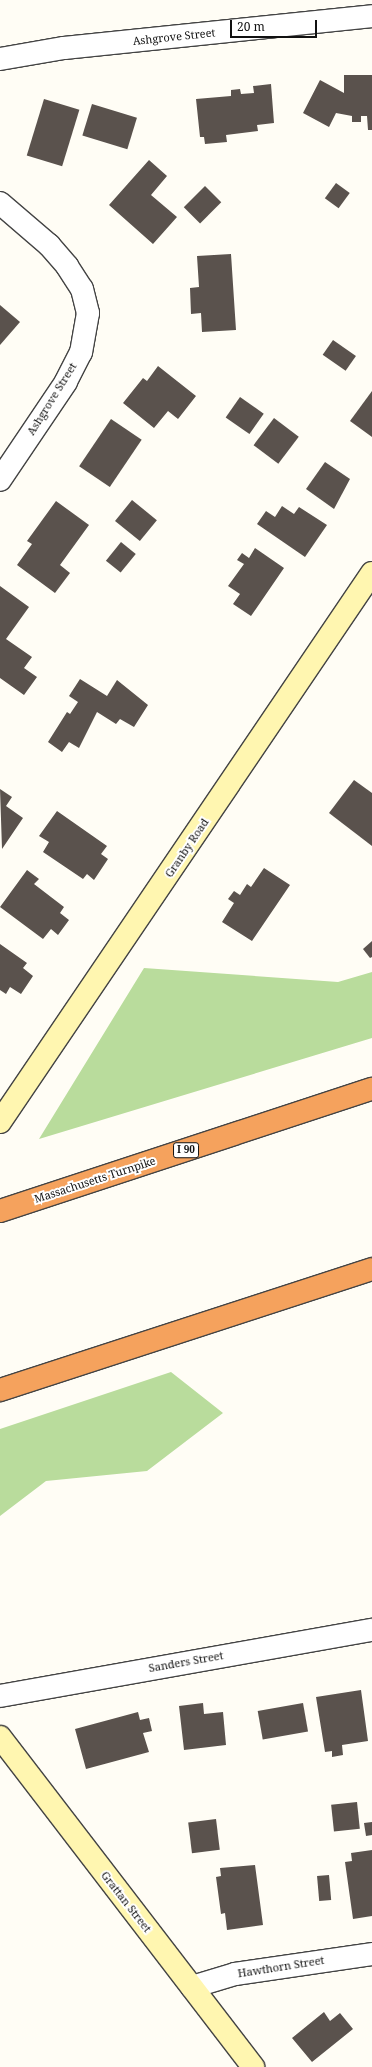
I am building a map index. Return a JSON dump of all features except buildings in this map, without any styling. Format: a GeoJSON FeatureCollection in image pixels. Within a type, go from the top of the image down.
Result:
{"type":"FeatureCollection","features":[{"type":"Feature","properties":{"kind":"highway","name":"Massachusetts Turnpike"},"geometry":{"type":"LineString","coordinates":[[0,1211],[372,1090]]}},
{"type":"Feature","properties":{"kind":"highway"},"geometry":{"type":"LineString","coordinates":[[0,1390],[372,1269]]}},
{"type":"Feature","properties":{"kind":"main road","name":"Granby Road"},"geometry":{"type":"LineString","coordinates":[[0,1122],[372,573]]}},
{"type":"Feature","properties":{"kind":"main road","name":"Grattan Street"},"geometry":{"type":"LineString","coordinates":[[0,1737],[253,2067]]}},
{"type":"Feature","properties":{"kind":"street","name":"Ashgrove Street"},"geometry":{"type":"LineString","coordinates":[[0,59],[64,48],[372,16]]}},
{"type":"Feature","properties":{"kind":"street","name":"Ashgrove Street"},"geometry":{"type":"LineString","coordinates":[[0,203],[49,245],[67,266],[82,289],[88,313],[81,352],[66,382],[0,480]]}},
{"type":"Feature","properties":{"kind":"street","name":"Sanders Street"},"geometry":{"type":"LineString","coordinates":[[0,1696],[372,1630]]}},
{"type":"Feature","properties":{"kind":"street","name":"Hawthorn Street"},"geometry":{"type":"LineString","coordinates":[[192,1987],[235,1974],[372,1954]]}},
{"type":"Feature","properties":{"kind":"green space"},"geometry":{"type":"Polygon","coordinates":[[[144,968],[338,982],[372,972],[372,1038],[39,1139],[144,968]]]}},
{"type":"Feature","properties":{"kind":"green space"},"geometry":{"type":"Polygon","coordinates":[[[171,1372],[223,1413],[147,1471],[46,1481],[0,1516],[0,1429],[171,1372]]]}}]}
